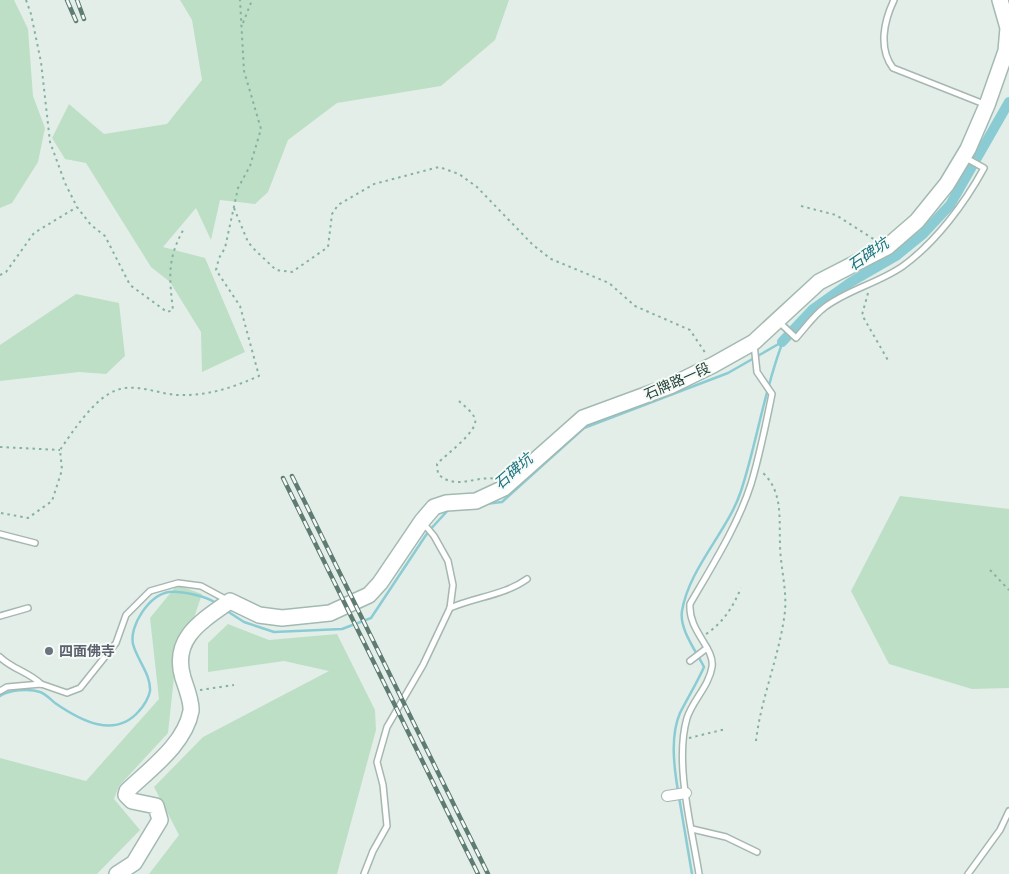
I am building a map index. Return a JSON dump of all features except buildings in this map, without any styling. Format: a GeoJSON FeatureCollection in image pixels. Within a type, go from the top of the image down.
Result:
{"type":"FeatureCollection","features":[{"type":"Feature","properties":{"kind":"street","name":"石牌路一段"},"geometry":{"type":"LineString","coordinates":[[230,601],[267,617],[282,618],[330,613],[369,595],[380,583],[422,522],[434,508],[446,503],[476,501],[504,488],[583,418],[670,386],[754,342],[819,282],[887,246],[917,221],[947,184],[964,156],[987,105],[1006,51],[1008,28],[1000,0]]}},
{"type":"Feature","properties":{"kind":"street"},"geometry":{"type":"LineString","coordinates":[[117,874],[134,863],[160,820],[156,806],[132,801],[126,795],[127,790],[175,744],[191,710],[181,670],[182,642],[197,625],[230,601]]}},
{"type":"Feature","properties":{"kind":"street"},"geometry":{"type":"LineString","coordinates":[[667,796],[686,792]]}},
{"type":"Feature","properties":{"kind":"lane"},"geometry":{"type":"LineString","coordinates":[[894,0],[883,38],[886,58],[893,68],[987,105]]}},
{"type":"Feature","properties":{"kind":"lane"},"geometry":{"type":"LineString","coordinates":[[778,321],[796,338],[824,308],[844,296],[871,285],[904,265],[927,243],[967,198],[984,168],[964,156]]}},
{"type":"Feature","properties":{"kind":"lane"},"geometry":{"type":"LineString","coordinates":[[699,874],[683,774],[684,739],[687,718],[707,683],[713,666],[712,657],[689,615],[690,604],[736,519],[751,485],[756,466],[772,394],[757,372],[754,342]]}},
{"type":"Feature","properties":{"kind":"lane"},"geometry":{"type":"LineString","coordinates":[[364,874],[373,851],[387,826],[384,785],[377,762],[387,727],[423,665],[450,608],[453,585],[448,561],[434,536],[422,522]]}},
{"type":"Feature","properties":{"kind":"lane"},"geometry":{"type":"LineString","coordinates":[[0,534],[35,543]]}},
{"type":"Feature","properties":{"kind":"lane"},"geometry":{"type":"LineString","coordinates":[[450,608],[466,601],[510,589],[527,579]]}},
{"type":"Feature","properties":{"kind":"lane"},"geometry":{"type":"LineString","coordinates":[[0,691],[7,686],[41,684],[67,693],[80,688],[116,643],[126,615],[150,591],[178,583],[201,586],[230,601]]}},
{"type":"Feature","properties":{"kind":"lane"},"geometry":{"type":"LineString","coordinates":[[0,616],[28,608]]}},
{"type":"Feature","properties":{"kind":"lane"},"geometry":{"type":"LineString","coordinates":[[690,661],[706,648]]}},
{"type":"Feature","properties":{"kind":"lane"},"geometry":{"type":"LineString","coordinates":[[0,657],[12,668],[33,676],[41,684]]}},
{"type":"Feature","properties":{"kind":"lane"},"geometry":{"type":"LineString","coordinates":[[968,874],[1000,830],[1009,811]]}},
{"type":"Feature","properties":{"kind":"lane"},"geometry":{"type":"LineString","coordinates":[[692,829],[726,837],[757,852]]}},
{"type":"Feature","properties":{"kind":"path"},"geometry":{"type":"LineString","coordinates":[[26,0],[31,14],[41,62],[50,142],[77,207],[91,224],[105,236],[130,285],[167,312],[173,310],[169,268],[180,236],[186,227]]}},
{"type":"Feature","properties":{"kind":"path"},"geometry":{"type":"LineString","coordinates":[[1,513],[28,518],[52,500],[62,470],[60,450],[93,407],[116,390],[131,387],[177,395],[205,393],[231,388],[259,376],[240,306],[216,270],[219,258],[225,248],[238,188],[250,166],[261,129],[244,71],[240,0]]}},
{"type":"Feature","properties":{"kind":"path"},"geometry":{"type":"LineString","coordinates":[[242,26],[252,0]]}},
{"type":"Feature","properties":{"kind":"path"},"geometry":{"type":"LineString","coordinates":[[233,207],[248,242],[254,250],[276,270],[292,272],[328,247],[332,214],[338,205],[374,184],[439,167],[459,174],[477,187],[533,245],[551,259],[609,283],[635,306],[690,330],[713,365]]}},
{"type":"Feature","properties":{"kind":"path"},"geometry":{"type":"LineString","coordinates":[[801,206],[836,216],[887,246]]}},
{"type":"Feature","properties":{"kind":"path"},"geometry":{"type":"LineString","coordinates":[[0,275],[6,272],[34,233],[77,207]]}},
{"type":"Feature","properties":{"kind":"path"},"geometry":{"type":"LineString","coordinates":[[871,285],[862,315],[889,362]]}},
{"type":"Feature","properties":{"kind":"path"},"geometry":{"type":"LineString","coordinates":[[459,400],[476,419],[475,425],[464,440],[437,464],[438,474],[445,480],[454,482],[468,482],[487,477],[497,479],[504,488]]}},
{"type":"Feature","properties":{"kind":"path"},"geometry":{"type":"LineString","coordinates":[[0,447],[60,450]]}},
{"type":"Feature","properties":{"kind":"path"},"geometry":{"type":"LineString","coordinates":[[756,466],[769,479],[778,496],[780,547],[785,585],[785,611],[764,697],[756,741]]}},
{"type":"Feature","properties":{"kind":"path"},"geometry":{"type":"LineString","coordinates":[[990,570],[1009,590]]}},
{"type":"Feature","properties":{"kind":"path"},"geometry":{"type":"LineString","coordinates":[[700,638],[718,626],[741,588]]}},
{"type":"Feature","properties":{"kind":"path"},"geometry":{"type":"LineString","coordinates":[[187,692],[234,685]]}},
{"type":"Feature","properties":{"kind":"path"},"geometry":{"type":"LineString","coordinates":[[684,739],[726,729]]}},
{"type":"Feature","properties":{"kind":"green space"},"geometry":{"type":"Polygon","coordinates":[[[0,0],[14,0],[28,29],[33,96],[45,128],[38,162],[12,203],[0,208],[0,0]]]}},
{"type":"Feature","properties":{"kind":"green space"},"geometry":{"type":"Polygon","coordinates":[[[180,0],[509,0],[495,40],[441,86],[337,103],[288,140],[268,192],[255,204],[220,200],[211,240],[196,208],[163,247],[205,258],[245,352],[202,372],[201,332],[170,282],[151,267],[86,163],[65,159],[52,138],[69,104],[104,134],[167,124],[202,80],[192,20],[180,0]]]}},
{"type":"Feature","properties":{"kind":"green space"},"geometry":{"type":"Polygon","coordinates":[[[76,294],[119,303],[125,356],[106,374],[79,372],[0,381],[0,345],[76,294]]]}},
{"type":"Feature","properties":{"kind":"green space"},"geometry":{"type":"Polygon","coordinates":[[[900,496],[1009,509],[1009,688],[972,689],[889,664],[851,591],[900,496]]]}},
{"type":"Feature","properties":{"kind":"green space"},"geometry":{"type":"Polygon","coordinates":[[[177,585],[202,594],[174,677],[168,733],[119,786],[114,799],[140,830],[97,874],[0,874],[0,758],[86,781],[159,699],[150,618],[177,585]]]}},
{"type":"Feature","properties":{"kind":"green space"},"geometry":{"type":"Polygon","coordinates":[[[228,624],[269,640],[337,634],[375,710],[376,730],[337,874],[149,874],[179,835],[154,787],[203,737],[329,671],[284,661],[208,672],[208,643],[228,624]]]}},
{"type":"Feature","properties":{"kind":"waterway","name":"石碑坑"},"geometry":{"type":"LineString","coordinates":[[782,342],[813,309],[851,282],[896,256],[923,234],[950,205],[1009,102]]}},
{"type":"Feature","properties":{"kind":"waterway","name":"石碑坑"},"geometry":{"type":"LineString","coordinates":[[485,504],[502,502],[584,428],[728,373],[782,342]]}},
{"type":"Feature","properties":{"kind":"waterway"},"geometry":{"type":"LineString","coordinates":[[678,791],[674,752],[677,722],[704,667],[683,625],[682,611],[692,580],[727,521],[741,491],[770,380],[782,344]]}},
{"type":"Feature","properties":{"kind":"waterway","name":"石碑坑"},"geometry":{"type":"LineString","coordinates":[[227,611],[244,622],[274,632],[342,629],[371,618],[428,532],[450,508]]}},
{"type":"Feature","properties":{"kind":"waterway","name":"石碑坑"},"geometry":{"type":"LineString","coordinates":[[0,696],[14,691],[40,692],[65,710],[87,721],[109,726],[119,724],[130,719],[139,711],[150,691],[146,673],[133,644],[134,629],[142,612],[154,599],[169,592],[194,594],[216,603]]}},
{"type":"Feature","properties":{"kind":"waterway"},"geometry":{"type":"LineString","coordinates":[[679,797],[692,874]]}},
{"type":"Feature","properties":{"kind":"railway"},"geometry":{"type":"LineString","coordinates":[[67,0],[76,21]]}},
{"type":"Feature","properties":{"kind":"railway"},"geometry":{"type":"LineString","coordinates":[[77,0],[84,19]]}},
{"type":"Feature","properties":{"kind":"railway"},"geometry":{"type":"LineString","coordinates":[[292,476],[488,874]]}},
{"type":"Feature","properties":{"kind":"railway"},"geometry":{"type":"LineString","coordinates":[[283,478],[478,874]]}},
{"type":"Feature","properties":{"kind":"place","name":"四面佛寺"},"geometry":{"type":"Point","coordinates":[49,651]}}]}
